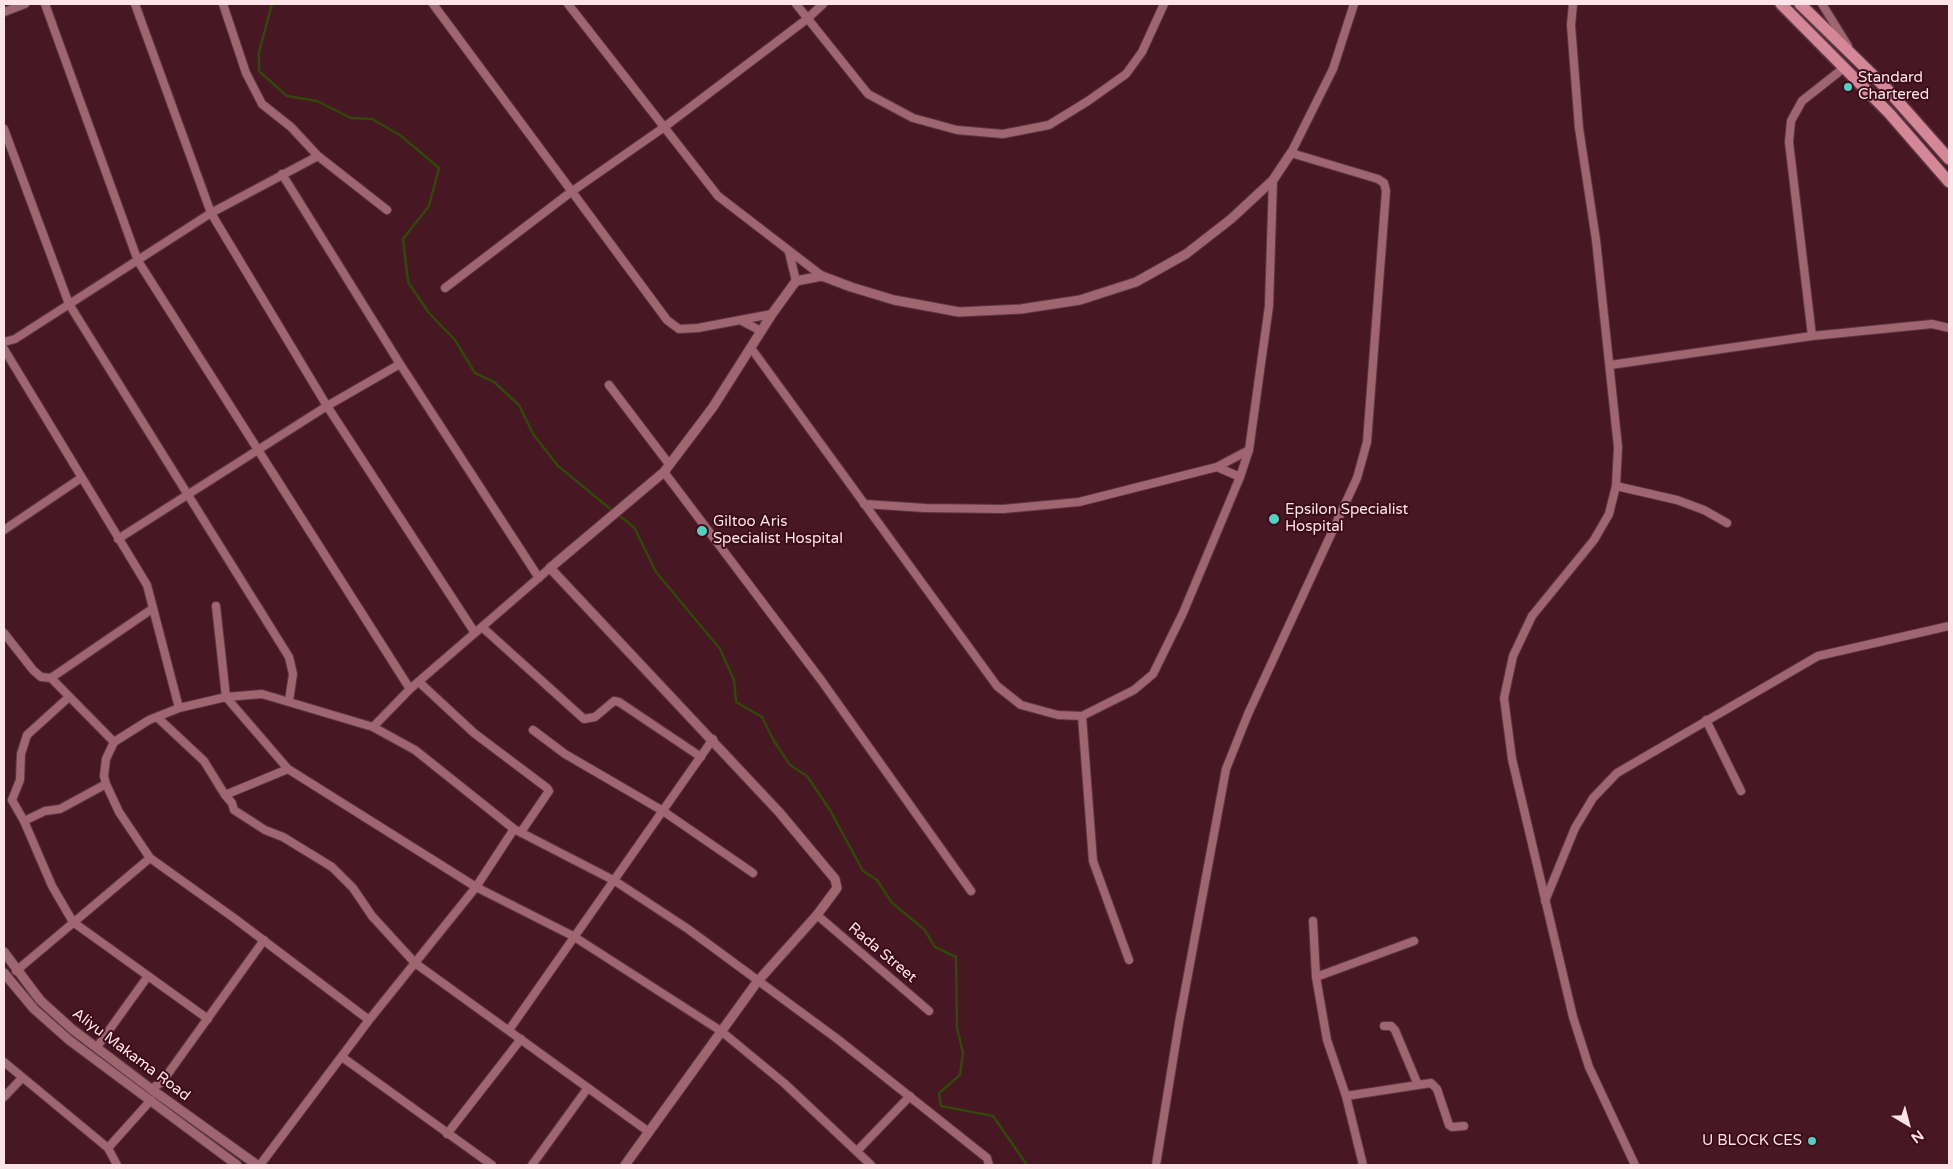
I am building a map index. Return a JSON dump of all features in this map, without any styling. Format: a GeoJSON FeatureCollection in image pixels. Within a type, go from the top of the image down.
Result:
{"type":"FeatureCollection","features":[{"type":"Feature","properties":{"kind":"main road"},"geometry":{"type":"LineString","coordinates":[[1780,4],[1889,112],[1949,182]]}},
{"type":"Feature","properties":{"kind":"main road"},"geometry":{"type":"LineString","coordinates":[[1800,4],[1853,54],[1949,159]]}},
{"type":"Feature","properties":{"kind":"street"},"geometry":{"type":"LineString","coordinates":[[4,12],[25,4]]}},
{"type":"Feature","properties":{"kind":"street"},"geometry":{"type":"LineString","coordinates":[[46,4],[138,261],[410,689]]}},
{"type":"Feature","properties":{"kind":"street"},"geometry":{"type":"LineString","coordinates":[[136,4],[210,213],[327,406],[475,633]]}},
{"type":"Feature","properties":{"kind":"street"},"geometry":{"type":"LineString","coordinates":[[223,4],[246,73],[262,104],[291,127],[318,156],[386,210]]}},
{"type":"Feature","properties":{"kind":"street"},"geometry":{"type":"LineString","coordinates":[[433,4],[667,320],[679,330],[772,314]]}},
{"type":"Feature","properties":{"kind":"street"},"geometry":{"type":"LineString","coordinates":[[568,4],[718,196],[789,252],[822,276],[894,300],[959,312],[1021,309],[1080,300],[1136,282],[1186,254],[1231,219],[1273,180],[1291,153],[1333,69],[1354,4]]}},
{"type":"Feature","properties":{"kind":"street"},"geometry":{"type":"LineString","coordinates":[[796,4],[868,94],[913,118],[957,130],[1003,134],[1049,125],[1088,101],[1126,74],[1142,52],[1164,4]]}},
{"type":"Feature","properties":{"kind":"street"},"geometry":{"type":"LineString","coordinates":[[446,288],[571,192],[663,128],[807,19],[823,4]]}},
{"type":"Feature","properties":{"kind":"street"},"geometry":{"type":"LineString","coordinates":[[1573,4],[1571,25],[1579,128],[1596,240],[1618,447],[1616,486],[1609,514],[1594,540],[1532,616],[1513,656],[1504,698],[1512,759],[1574,1017],[1589,1067],[1635,1165]]}},
{"type":"Feature","properties":{"kind":"street"},"geometry":{"type":"LineString","coordinates":[[1822,4],[1853,54]]}},
{"type":"Feature","properties":{"kind":"street"},"geometry":{"type":"LineString","coordinates":[[1812,336],[1789,142],[1791,122],[1802,101],[1845,67]]}},
{"type":"Feature","properties":{"kind":"street"},"geometry":{"type":"LineString","coordinates":[[4,129],[69,304],[289,657],[293,674],[289,700]]}},
{"type":"Feature","properties":{"kind":"street"},"geometry":{"type":"LineString","coordinates":[[1156,1165],[1178,1023],[1226,769],[1248,714],[1357,478],[1368,442],[1386,191],[1384,184],[1378,179],[1291,153]]}},
{"type":"Feature","properties":{"kind":"street"},"geometry":{"type":"LineString","coordinates":[[4,342],[15,339],[210,213],[318,156]]}},
{"type":"Feature","properties":{"kind":"street"},"geometry":{"type":"LineString","coordinates":[[282,174],[400,364],[538,578]]}},
{"type":"Feature","properties":{"kind":"street"},"geometry":{"type":"LineString","coordinates":[[751,348],[997,686],[1022,706],[1058,715],[1082,716],[1134,690],[1153,674],[1183,613],[1240,477],[1249,450],[1269,306],[1273,180]]}},
{"type":"Feature","properties":{"kind":"street"},"geometry":{"type":"LineString","coordinates":[[789,252],[796,281]]}},
{"type":"Feature","properties":{"kind":"street"},"geometry":{"type":"LineString","coordinates":[[373,727],[410,689],[666,468],[712,407],[772,314],[796,281],[822,276]]}},
{"type":"Feature","properties":{"kind":"street"},"geometry":{"type":"LineString","coordinates":[[740,320],[761,331]]}},
{"type":"Feature","properties":{"kind":"street"},"geometry":{"type":"LineString","coordinates":[[1610,365],[1812,336],[1932,324],[1949,328]]}},
{"type":"Feature","properties":{"kind":"street"},"geometry":{"type":"LineString","coordinates":[[4,349],[147,585],[179,708]]}},
{"type":"Feature","properties":{"kind":"street"},"geometry":{"type":"LineString","coordinates":[[118,539],[327,406],[400,364]]}},
{"type":"Feature","properties":{"kind":"street"},"geometry":{"type":"LineString","coordinates":[[609,385],[666,468],[821,680],[971,891]]}},
{"type":"Feature","properties":{"kind":"street"},"geometry":{"type":"LineString","coordinates":[[864,504],[924,508],[1003,509],[1079,502],[1217,467],[1249,450]]}},
{"type":"Feature","properties":{"kind":"street"},"geometry":{"type":"LineString","coordinates":[[1217,467],[1240,477]]}},
{"type":"Feature","properties":{"kind":"street"},"geometry":{"type":"LineString","coordinates":[[4,530],[81,478]]}},
{"type":"Feature","properties":{"kind":"street"},"geometry":{"type":"LineString","coordinates":[[1616,486],[1677,500],[1704,510],[1727,524]]}},
{"type":"Feature","properties":{"kind":"street"},"geometry":{"type":"LineString","coordinates":[[550,568],[713,739],[779,812],[834,879],[837,888],[817,915],[757,982],[625,1165]]}},
{"type":"Feature","properties":{"kind":"street"},"geometry":{"type":"LineString","coordinates":[[216,606],[226,697],[288,769],[476,887],[573,936],[721,1031],[784,1083],[871,1165]]}},
{"type":"Feature","properties":{"kind":"street"},"geometry":{"type":"LineString","coordinates":[[4,634],[40,677],[51,678],[152,609]]}},
{"type":"Feature","properties":{"kind":"street"},"geometry":{"type":"LineString","coordinates":[[1545,900],[1575,828],[1594,798],[1617,774],[1706,720],[1818,656],[1949,626]]}},
{"type":"Feature","properties":{"kind":"street"},"geometry":{"type":"LineString","coordinates":[[482,627],[584,719],[595,717],[614,701],[619,702],[701,757]]}},
{"type":"Feature","properties":{"kind":"street"},"geometry":{"type":"LineString","coordinates":[[51,678],[114,742]]}},
{"type":"Feature","properties":{"kind":"street"},"geometry":{"type":"LineString","coordinates":[[259,1165],[369,1020],[476,887],[549,791],[474,733],[419,682]]}},
{"type":"Feature","properties":{"kind":"street"},"geometry":{"type":"LineString","coordinates":[[369,1020],[264,940],[150,858],[120,812],[106,784],[104,776],[106,759],[114,742],[157,717],[179,708],[226,697],[262,694],[289,700],[373,727],[415,750],[517,831],[615,881],[688,930],[836,1038],[987,1158],[989,1165]]}},
{"type":"Feature","properties":{"kind":"street"},"geometry":{"type":"LineString","coordinates":[[70,697],[27,734],[21,754],[20,780],[8,800],[24,821],[52,886],[73,922],[208,1019]]}},
{"type":"Feature","properties":{"kind":"street"},"geometry":{"type":"LineString","coordinates":[[1082,716],[1093,861],[1129,960]]}},
{"type":"Feature","properties":{"kind":"street"},"geometry":{"type":"LineString","coordinates":[[157,717],[204,761],[224,796],[232,803],[234,810],[265,830],[283,837],[332,867],[353,888],[372,916],[415,964],[649,1132]]}},
{"type":"Feature","properties":{"kind":"street"},"geometry":{"type":"LineString","coordinates":[[1706,720],[1741,791]]}},
{"type":"Feature","properties":{"kind":"street"},"geometry":{"type":"LineString","coordinates":[[533,730],[565,754],[663,811],[753,873]]}},
{"type":"Feature","properties":{"kind":"street"},"geometry":{"type":"LineString","coordinates":[[509,1030],[573,936],[615,881],[713,739]]}},
{"type":"Feature","properties":{"kind":"street"},"geometry":{"type":"LineString","coordinates":[[224,796],[288,769]]}},
{"type":"Feature","properties":{"kind":"street"},"geometry":{"type":"LineString","coordinates":[[24,821],[45,811],[60,809],[106,784]]}},
{"type":"Feature","properties":{"kind":"street"},"geometry":{"type":"LineString","coordinates":[[16,971],[150,858]]}},
{"type":"Feature","properties":{"kind":"street","name":"Rada Street"},"geometry":{"type":"LineString","coordinates":[[817,915],[929,1011]]}},
{"type":"Feature","properties":{"kind":"street"},"geometry":{"type":"LineString","coordinates":[[1313,921],[1316,978],[1327,1040],[1346,1096],[1363,1165]]}},
{"type":"Feature","properties":{"kind":"street"},"geometry":{"type":"LineString","coordinates":[[151,1090],[162,1082],[264,940]]}},
{"type":"Feature","properties":{"kind":"street"},"geometry":{"type":"LineString","coordinates":[[1316,978],[1414,941]]}},
{"type":"Feature","properties":{"kind":"street","name":"Aliyu Makama Road"},"geometry":{"type":"LineString","coordinates":[[4,952],[16,971],[40,1000],[151,1090],[259,1165]]}},
{"type":"Feature","properties":{"kind":"street","name":"Aliyu Makama Road"},"geometry":{"type":"LineString","coordinates":[[4,973],[34,1009],[70,1040],[237,1165]]}},
{"type":"Feature","properties":{"kind":"street"},"geometry":{"type":"LineString","coordinates":[[97,1047],[148,976]]}},
{"type":"Feature","properties":{"kind":"street"},"geometry":{"type":"LineString","coordinates":[[1384,1026],[1391,1026],[1395,1030],[1418,1085]]}},
{"type":"Feature","properties":{"kind":"street"},"geometry":{"type":"LineString","coordinates":[[446,1134],[521,1039]]}},
{"type":"Feature","properties":{"kind":"street"},"geometry":{"type":"LineString","coordinates":[[342,1057],[446,1134],[492,1165]]}},
{"type":"Feature","properties":{"kind":"street"},"geometry":{"type":"LineString","coordinates":[[4,1062],[108,1148],[117,1165]]}},
{"type":"Feature","properties":{"kind":"street"},"geometry":{"type":"LineString","coordinates":[[4,1097],[22,1078]]}},
{"type":"Feature","properties":{"kind":"street"},"geometry":{"type":"LineString","coordinates":[[1346,1096],[1418,1085],[1435,1085],[1447,1122],[1452,1127],[1464,1126]]}},
{"type":"Feature","properties":{"kind":"street"},"geometry":{"type":"LineString","coordinates":[[532,1165],[587,1089]]}},
{"type":"Feature","properties":{"kind":"street"},"geometry":{"type":"LineString","coordinates":[[857,1152],[910,1096]]}},
{"type":"Feature","properties":{"kind":"street"},"geometry":{"type":"LineString","coordinates":[[108,1148],[151,1100]]}},
{"type":"Feature","properties":{"kind":"waterway"},"geometry":{"type":"LineString","coordinates":[[272,4],[259,52],[259,71],[287,96],[317,101],[351,118],[372,119],[400,135],[439,168],[429,206],[403,239],[408,282],[429,313],[455,340],[475,373],[494,382],[519,405],[533,434],[558,466],[613,511]]}},
{"type":"Feature","properties":{"kind":"waterway"},"geometry":{"type":"LineString","coordinates":[[617,514],[634,527],[656,572],[720,649],[734,680],[736,702],[762,717],[774,741],[790,765],[807,776],[830,810],[863,871],[877,880],[892,903],[924,929],[935,947],[956,957],[957,1028],[963,1053],[960,1075],[939,1093],[941,1106],[993,1116],[1027,1165]]}},
{"type":"Feature","properties":{"kind":"place","name":"Standard Chartered"},"geometry":{"type":"Point","coordinates":[1848,87]}},
{"type":"Feature","properties":{"kind":"place","name":"Epsilon Specialist Hospital"},"geometry":{"type":"Point","coordinates":[1274,519]}},
{"type":"Feature","properties":{"kind":"place","name":"Giltoo Aris Specialist Hospital"},"geometry":{"type":"Point","coordinates":[702,531]}},
{"type":"Feature","properties":{"kind":"place","name":"U BLOCK CES"},"geometry":{"type":"Point","coordinates":[1812,1141]}}]}
